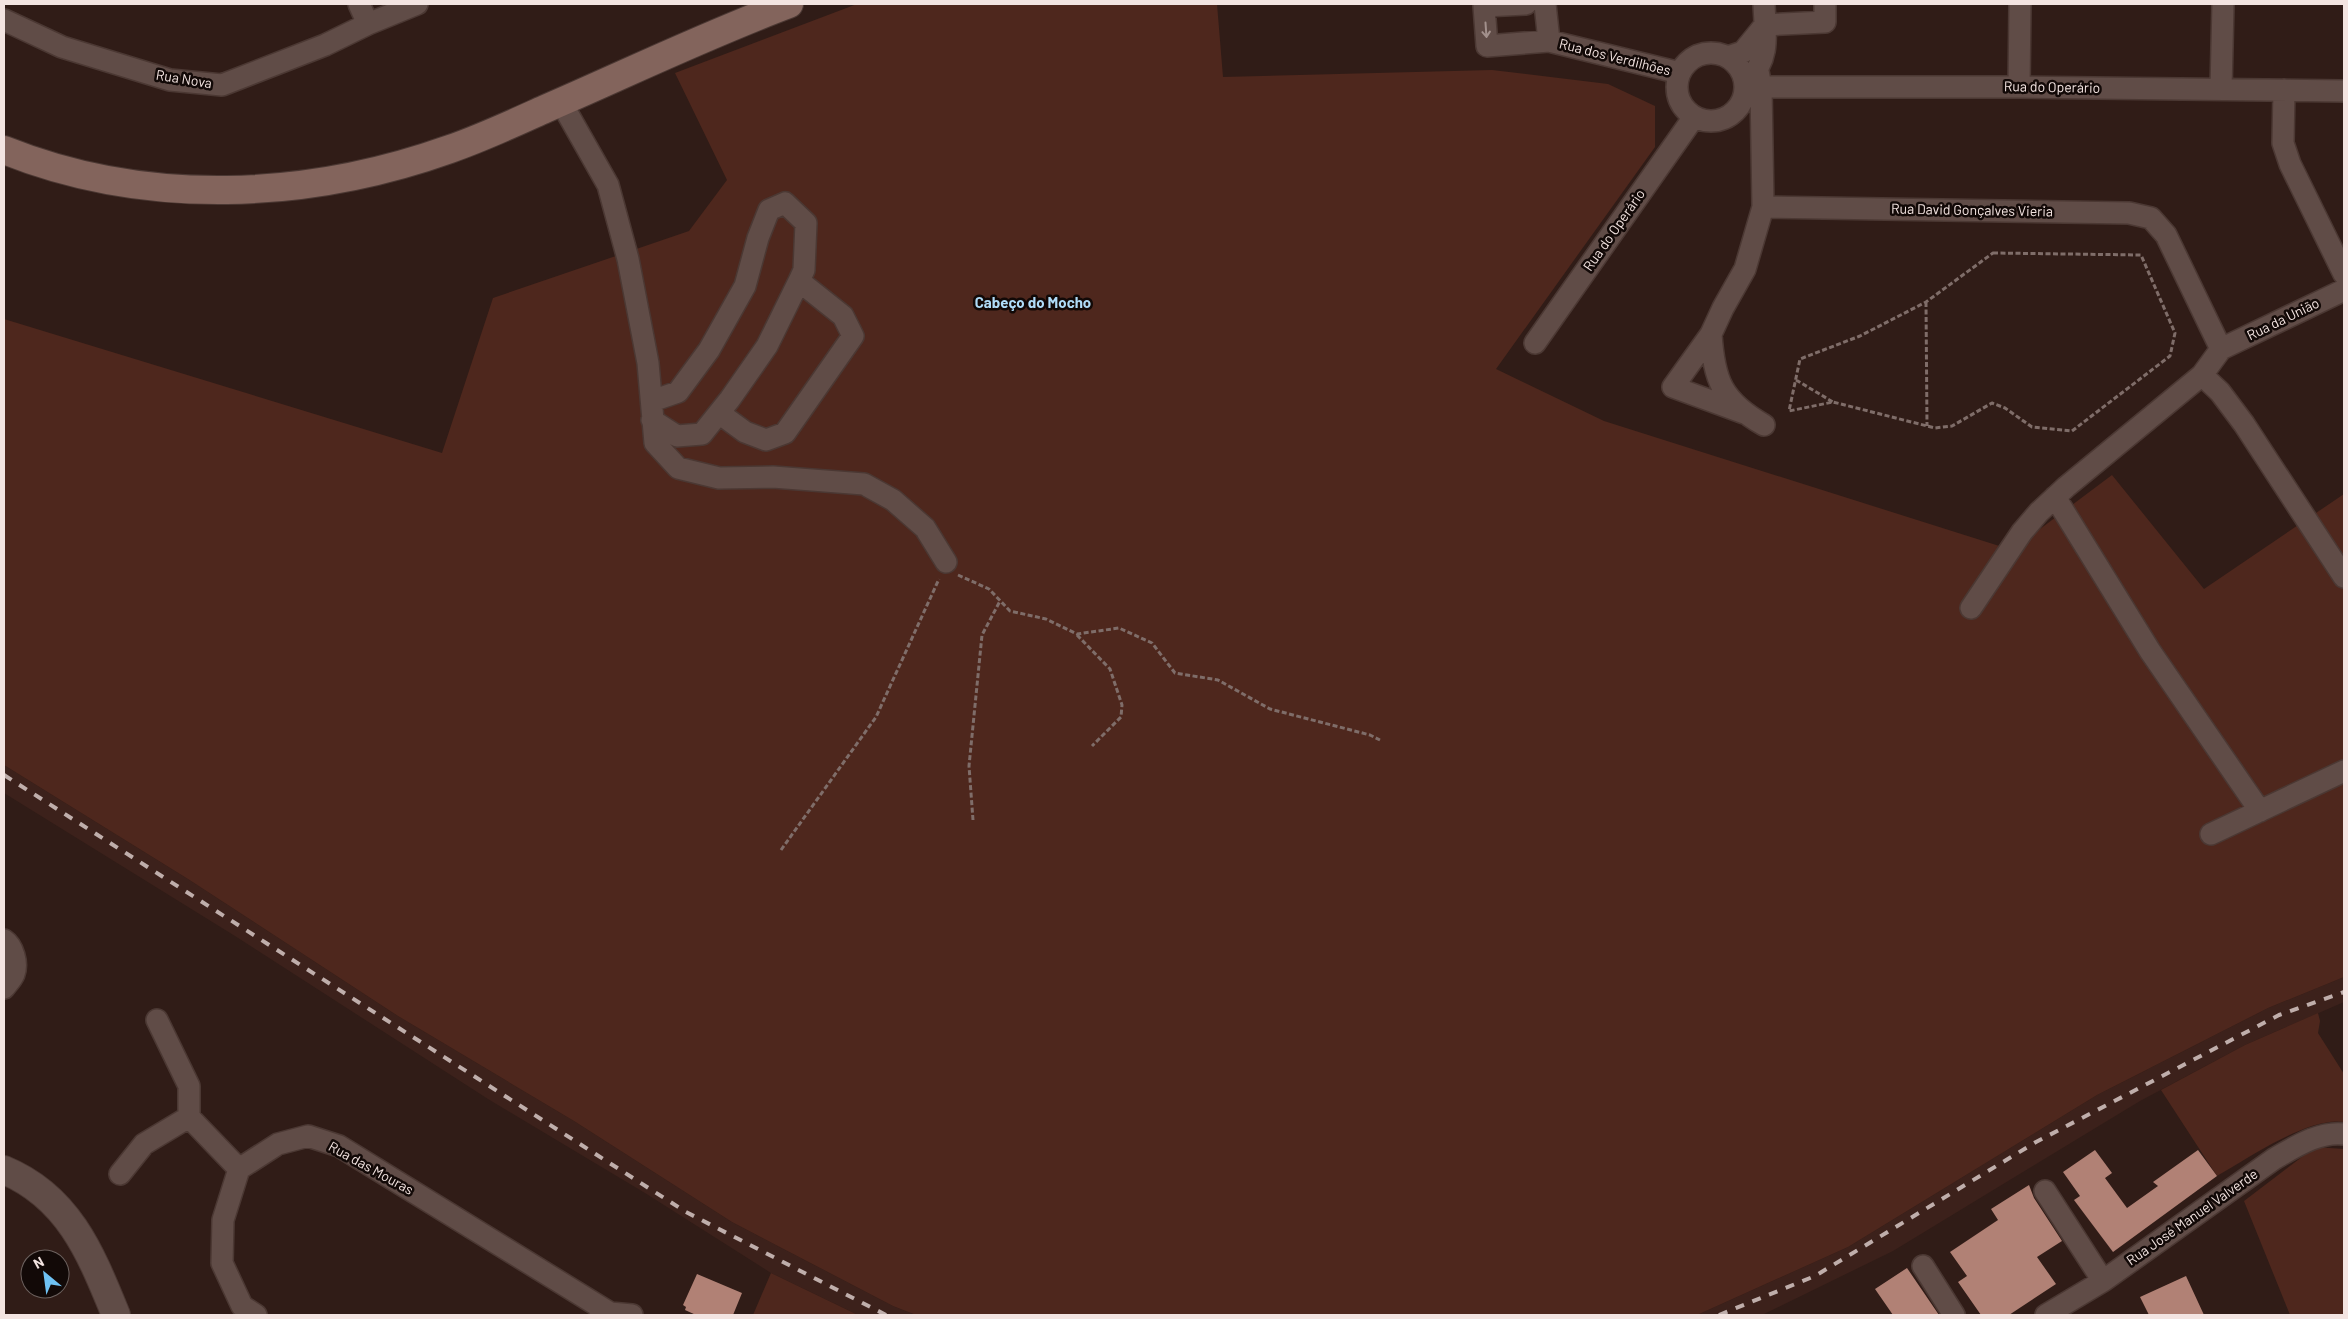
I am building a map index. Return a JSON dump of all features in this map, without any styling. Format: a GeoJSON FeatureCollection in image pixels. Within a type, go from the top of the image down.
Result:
{"type":"FeatureCollection","features":[{"type":"Feature","properties":{"kind":"main road"},"geometry":{"type":"LineString","coordinates":[[4,150],[34,162],[83,176],[134,185],[195,190],[261,189],[328,182],[391,168],[450,149],[561,102],[764,10],[788,4]]}},
{"type":"Feature","properties":{"kind":"street"},"geometry":{"type":"LineString","coordinates":[[360,4],[368,24]]}},
{"type":"Feature","properties":{"kind":"street","name":"Rua Nova"},"geometry":{"type":"LineString","coordinates":[[4,20],[62,47],[170,80],[222,85],[325,46],[368,24],[418,4]]}},
{"type":"Feature","properties":{"kind":"street","name":"Rua dos Verdilhões"},"geometry":{"type":"LineString","coordinates":[[1526,4],[1484,6],[1487,46],[1549,41],[1680,73]]}},
{"type":"Feature","properties":{"kind":"street"},"geometry":{"type":"LineString","coordinates":[[1545,4],[1549,41]]}},
{"type":"Feature","properties":{"kind":"street"},"geometry":{"type":"LineString","coordinates":[[1764,4],[1766,50],[1752,82],[1742,104],[1728,118],[1714,122],[1694,118],[1680,103],[1676,88],[1683,67],[1694,57],[1714,53],[1728,57],[1735,62],[1752,82],[1763,207],[1745,269],[1711,334],[1673,387],[1744,414],[1764,425]]}},
{"type":"Feature","properties":{"kind":"street"},"geometry":{"type":"LineString","coordinates":[[1728,57],[1743,52],[1765,25],[1825,22],[1824,4]]}},
{"type":"Feature","properties":{"kind":"street"},"geometry":{"type":"LineString","coordinates":[[2019,87],[2020,4]]}},
{"type":"Feature","properties":{"kind":"street"},"geometry":{"type":"LineString","coordinates":[[2221,89],[2223,4]]}},
{"type":"Feature","properties":{"kind":"street","name":"Rua do Operário"},"geometry":{"type":"LineString","coordinates":[[1752,82],[2344,90]]}},
{"type":"Feature","properties":{"kind":"street"},"geometry":{"type":"LineString","coordinates":[[2284,90],[2283,143],[2290,164],[2344,274]]}},
{"type":"Feature","properties":{"kind":"street"},"geometry":{"type":"LineString","coordinates":[[561,102],[608,185],[628,259],[652,410],[655,444],[678,468],[719,478],[773,477],[864,484],[893,500],[925,528],[946,562]]}},
{"type":"Feature","properties":{"kind":"street","name":"Rua do Operário"},"geometry":{"type":"LineString","coordinates":[[1535,343],[1694,118]]}},
{"type":"Feature","properties":{"kind":"street"},"geometry":{"type":"LineString","coordinates":[[785,204],[806,223],[804,270],[767,346],[702,434],[677,436],[652,410],[678,392],[709,350],[745,286],[758,238],[769,210],[785,204]]}},
{"type":"Feature","properties":{"kind":"street","name":"Rua David Gonçalves Vieria"},"geometry":{"type":"LineString","coordinates":[[1763,207],[2129,213],[2151,218],[2166,235],[2221,349]]}},
{"type":"Feature","properties":{"kind":"street"},"geometry":{"type":"LineString","coordinates":[[719,412],[745,432],[766,440],[785,433],[853,336],[844,316],[799,281]]}},
{"type":"Feature","properties":{"kind":"street","name":"Rua da União"},"geometry":{"type":"LineString","coordinates":[[2221,349],[2344,290]]}},
{"type":"Feature","properties":{"kind":"street"},"geometry":{"type":"LineString","coordinates":[[1711,334],[1713,363],[1724,392],[1744,414]]}},
{"type":"Feature","properties":{"kind":"street"},"geometry":{"type":"LineString","coordinates":[[1971,608],[2022,532],[2055,497],[2202,375],[2221,349]]}},
{"type":"Feature","properties":{"kind":"street"},"geometry":{"type":"LineString","coordinates":[[2202,375],[2220,392],[2244,424],[2344,577]]}},
{"type":"Feature","properties":{"kind":"street"},"geometry":{"type":"LineString","coordinates":[[2055,497],[2150,652],[2260,811]]}},
{"type":"Feature","properties":{"kind":"street"},"geometry":{"type":"LineString","coordinates":[[2211,834],[2344,771]]}},
{"type":"Feature","properties":{"kind":"street"},"geometry":{"type":"LineString","coordinates":[[4,940],[8,943],[14,955],[14,974],[4,988]]}},
{"type":"Feature","properties":{"kind":"street"},"geometry":{"type":"LineString","coordinates":[[157,1020],[189,1086],[189,1117],[239,1169],[223,1220],[222,1263],[242,1306],[256,1315]]}},
{"type":"Feature","properties":{"kind":"street"},"geometry":{"type":"LineString","coordinates":[[120,1174],[144,1144],[189,1117]]}},
{"type":"Feature","properties":{"kind":"street","name":"Rua José Manuel Valverde"},"geometry":{"type":"LineString","coordinates":[[2046,1315],[2103,1281],[2274,1159],[2302,1143],[2332,1132],[2344,1134]]}},
{"type":"Feature","properties":{"kind":"street","name":"Rua das Mouras"},"geometry":{"type":"LineString","coordinates":[[239,1169],[278,1144],[308,1136],[339,1146],[605,1314]]}},
{"type":"Feature","properties":{"kind":"street"},"geometry":{"type":"LineString","coordinates":[[4,1170],[24,1178],[56,1203],[86,1246],[116,1315]]}},
{"type":"Feature","properties":{"kind":"street"},"geometry":{"type":"LineString","coordinates":[[2045,1191],[2103,1281]]}},
{"type":"Feature","properties":{"kind":"street"},"geometry":{"type":"LineString","coordinates":[[1923,1266],[1954,1315]]}},
{"type":"Feature","properties":{"kind":"street"},"geometry":{"type":"LineString","coordinates":[[605,1314],[632,1315]]}},
{"type":"Feature","properties":{"kind":"path"},"geometry":{"type":"LineString","coordinates":[[1796,380],[1834,402],[1935,428],[1952,426],[1992,403],[2005,408],[2032,426],[2072,431],[2170,356],[2175,333],[2141,255],[1993,253],[1926,302],[1860,336],[1800,360],[1789,411],[1834,402]]}},
{"type":"Feature","properties":{"kind":"path"},"geometry":{"type":"LineString","coordinates":[[1926,302],[1927,426]]}},
{"type":"Feature","properties":{"kind":"path"},"geometry":{"type":"LineString","coordinates":[[946,562],[952,572],[989,589],[1010,611],[1046,620],[1077,634],[1110,669],[1122,705],[1121,717],[1092,746]]}},
{"type":"Feature","properties":{"kind":"path"},"geometry":{"type":"LineString","coordinates":[[781,850],[876,717],[946,562]]}},
{"type":"Feature","properties":{"kind":"path"},"geometry":{"type":"LineString","coordinates":[[973,820],[970,766],[982,635],[1000,601]]}},
{"type":"Feature","properties":{"kind":"path"},"geometry":{"type":"LineString","coordinates":[[1077,634],[1119,628],[1152,643],[1175,673],[1218,680],[1270,709],[1362,732],[1380,740]]}},
{"type":"Feature","properties":{"kind":"shaded area"},"geometry":{"type":"Polygon","coordinates":[[[857,4],[1217,4],[1223,77],[1492,70],[1608,84],[1655,106],[1655,147],[1496,369],[1604,421],[2012,550],[2112,475],[2204,589],[2344,494],[2344,977],[2268,1008],[2097,1095],[1848,1247],[1697,1315],[916,1315],[893,1306],[732,1222],[574,1121],[398,1016],[188,879],[4,765],[4,319],[442,453],[493,298],[689,231],[727,180],[675,73],[857,4]]]}},
{"type":"Feature","properties":{"kind":"shaded area"},"geometry":{"type":"Polygon","coordinates":[[[4,765],[188,879],[398,1016],[574,1121],[732,1222],[893,1306],[916,1315],[858,1315],[771,1273],[645,1193],[488,1099],[235,936],[4,793],[4,765]]]}},
{"type":"Feature","properties":{"kind":"shaded area"},"geometry":{"type":"Polygon","coordinates":[[[2344,977],[2344,1002],[2245,1045],[2140,1101],[1893,1251],[1762,1315],[1697,1315],[1848,1247],[2097,1095],[2268,1008],[2344,977]]]}},
{"type":"Feature","properties":{"kind":"shaded area"},"geometry":{"type":"Polygon","coordinates":[[[2318,1013],[2320,1021],[2318,1033],[2344,1074],[2344,1122],[2330,1122],[2296,1132],[2217,1176],[2161,1090],[2245,1045],[2318,1013]]]}},
{"type":"Feature","properties":{"kind":"shaded area"},"geometry":{"type":"Polygon","coordinates":[[[2315,1147],[2344,1149],[2344,1315],[2290,1315],[2244,1201],[2315,1147]]]}},
{"type":"Feature","properties":{"kind":"shaded area"},"geometry":{"type":"Polygon","coordinates":[[[771,1273],[858,1315],[753,1315],[771,1273]]]}},
{"type":"Feature","properties":{"kind":"building"},"geometry":{"type":"Polygon","coordinates":[[[2095,1150],[2112,1173],[2105,1178],[2127,1208],[2158,1186],[2153,1182],[2198,1150],[2217,1176],[2113,1252],[2074,1200],[2080,1196],[2063,1172],[2095,1150]]]}},
{"type":"Feature","properties":{"kind":"building"},"geometry":{"type":"Polygon","coordinates":[[[2029,1185],[2034,1198],[2062,1241],[2037,1257],[2056,1284],[2009,1315],[1981,1315],[1958,1282],[1967,1276],[1950,1252],[1998,1220],[1991,1209],[2029,1185]]]}},
{"type":"Feature","properties":{"kind":"building"},"geometry":{"type":"Polygon","coordinates":[[[1907,1268],[1939,1315],[1893,1315],[1875,1289],[1907,1268]]]}},
{"type":"Feature","properties":{"kind":"building"},"geometry":{"type":"Polygon","coordinates":[[[697,1274],[742,1293],[733,1315],[696,1315],[685,1310],[686,1307],[683,1305],[697,1274]]]}},
{"type":"Feature","properties":{"kind":"building"},"geometry":{"type":"Polygon","coordinates":[[[2186,1276],[2204,1315],[2149,1315],[2140,1297],[2186,1276]]]}},
{"type":"Feature","properties":{"kind":"railway"},"geometry":{"type":"LineString","coordinates":[[4,775],[686,1212],[886,1315]]}},
{"type":"Feature","properties":{"kind":"railway"},"geometry":{"type":"LineString","coordinates":[[1719,1315],[1815,1276],[2036,1142],[2279,1015],[2344,992]]}},
{"type":"Feature","properties":{"kind":"district","name":"Cabeço do Mocho"},"geometry":{"type":"Point","coordinates":[1033,303]}}]}
